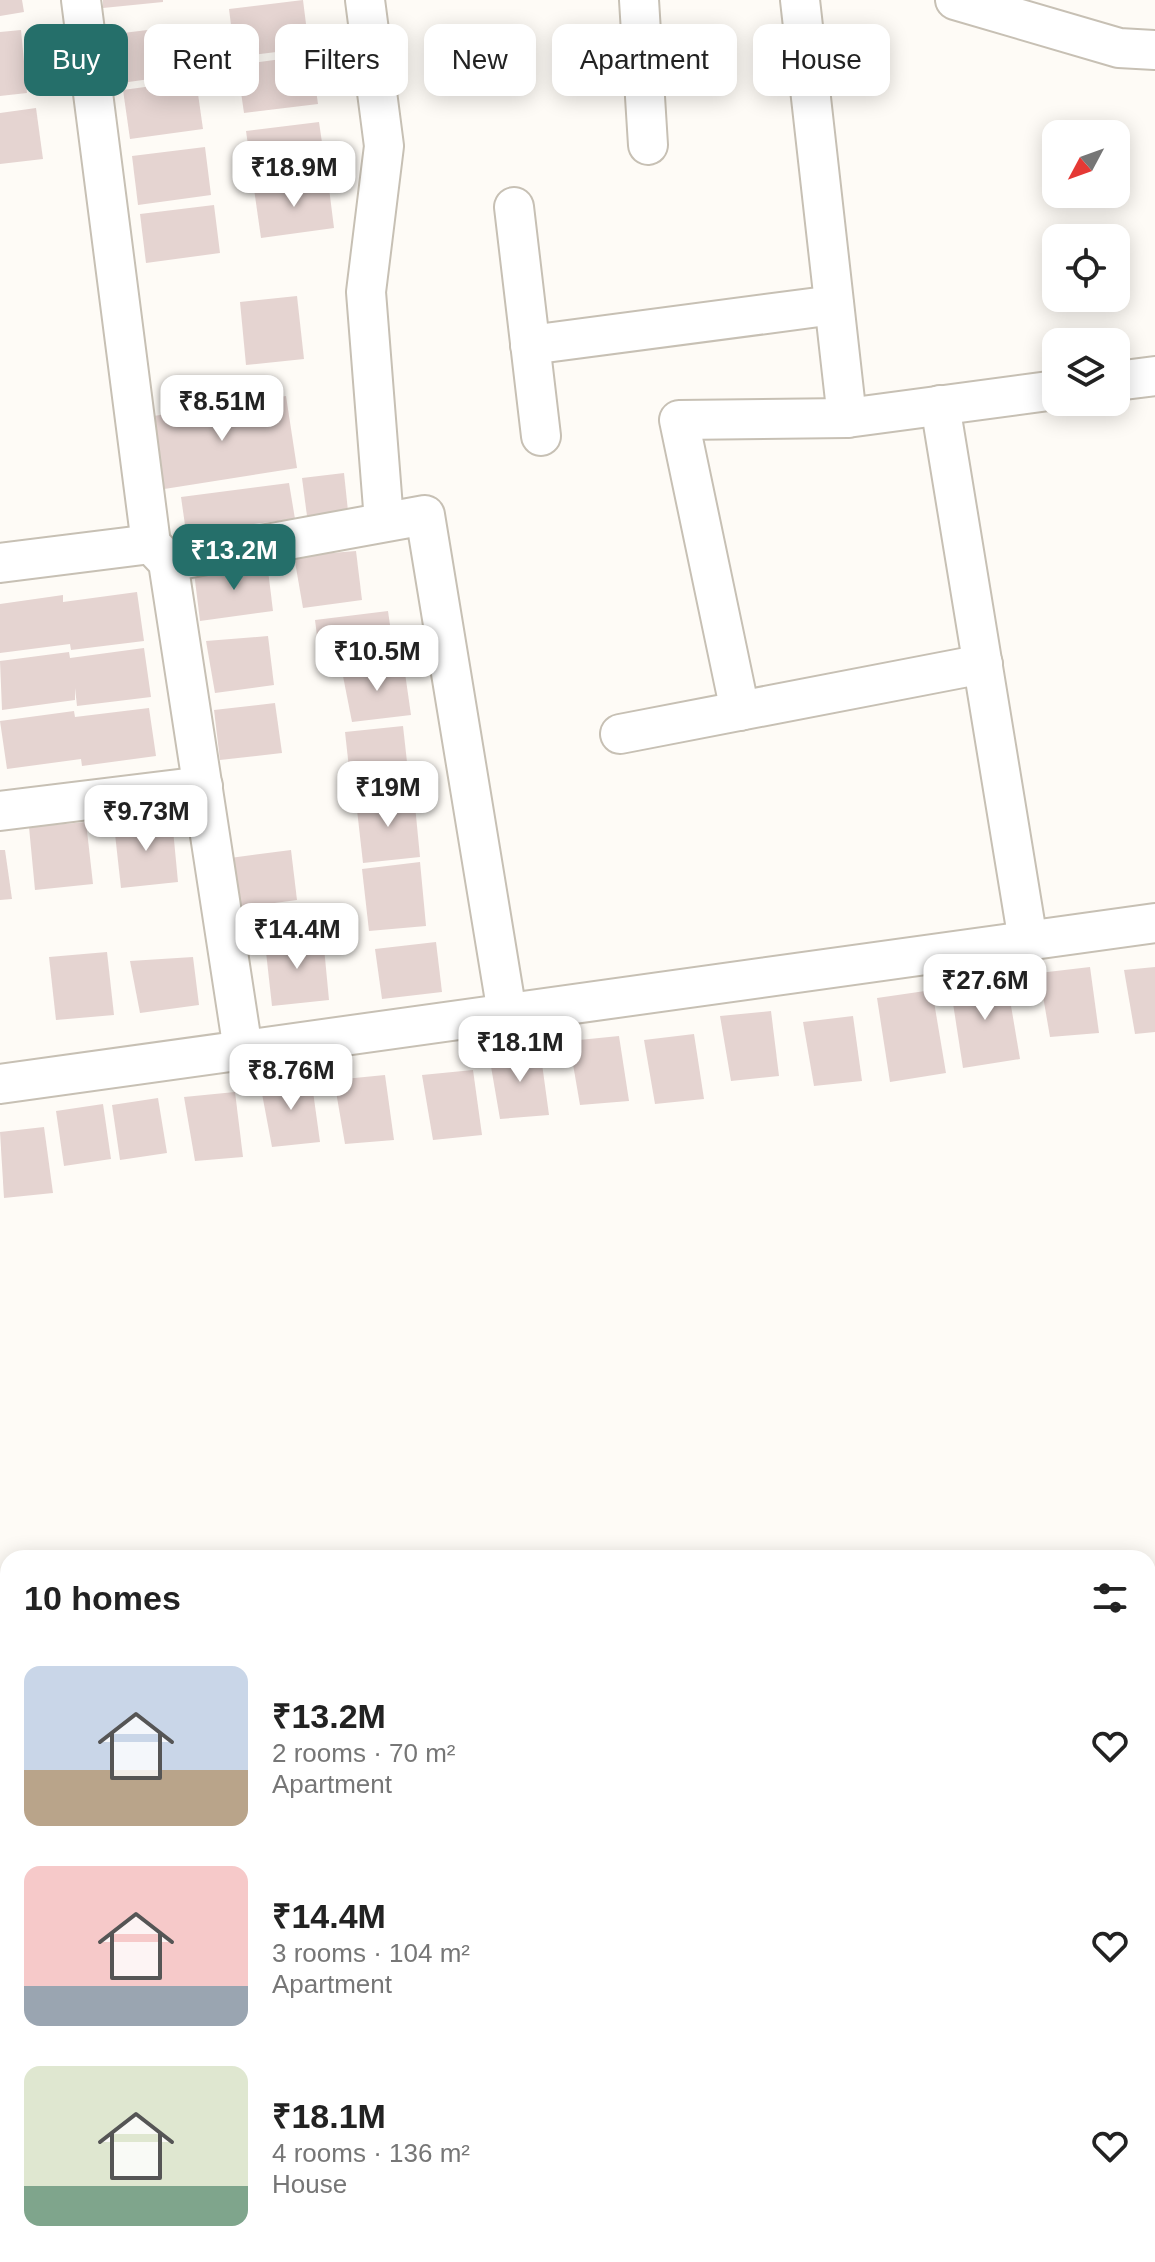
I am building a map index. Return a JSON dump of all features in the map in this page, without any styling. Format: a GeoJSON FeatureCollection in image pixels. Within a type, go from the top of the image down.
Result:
{"type":"FeatureCollection","features":[{"type":"Feature","properties":{"kind":"street"},"geometry":{"type":"LineString","coordinates":[[81,0],[159,553],[203,786],[243,1050]]}},
{"type":"Feature","properties":{"kind":"street"},"geometry":{"type":"LineString","coordinates":[[365,0],[384,146],[366,292],[384,521]]}},
{"type":"Feature","properties":{"kind":"street"},"geometry":{"type":"LineString","coordinates":[[639,0],[648,145]]}},
{"type":"Feature","properties":{"kind":"street"},"geometry":{"type":"LineString","coordinates":[[800,0],[847,418]]}},
{"type":"Feature","properties":{"kind":"street"},"geometry":{"type":"LineString","coordinates":[[955,0],[1119,48],[1155,50]]}},
{"type":"Feature","properties":{"kind":"street"},"geometry":{"type":"LineString","coordinates":[[514,207],[541,436]]}},
{"type":"Feature","properties":{"kind":"street"},"geometry":{"type":"LineString","coordinates":[[530,345],[834,305]]}},
{"type":"Feature","properties":{"kind":"street"},"geometry":{"type":"LineString","coordinates":[[1130,379],[1155,376]]}},
{"type":"Feature","properties":{"kind":"street"},"geometry":{"type":"LineString","coordinates":[[740,711],[679,420],[847,418],[1042,392]]}},
{"type":"Feature","properties":{"kind":"street"},"geometry":{"type":"LineString","coordinates":[[940,405],[1028,941]]}},
{"type":"Feature","properties":{"kind":"street"},"geometry":{"type":"LineString","coordinates":[[0,563],[159,553],[425,515],[507,1013]]}},
{"type":"Feature","properties":{"kind":"street"},"geometry":{"type":"LineString","coordinates":[[620,734],[983,664]]}},
{"type":"Feature","properties":{"kind":"street"},"geometry":{"type":"LineString","coordinates":[[0,811],[203,786]]}},
{"type":"Feature","properties":{"kind":"street"},"geometry":{"type":"LineString","coordinates":[[0,1084],[1155,923]]}},
{"type":"Feature","properties":{"kind":"building"},"geometry":{"type":"Polygon","coordinates":[[[0,0],[22,0],[24,12],[0,16],[0,0]]]}},
{"type":"Feature","properties":{"kind":"building"},"geometry":{"type":"Polygon","coordinates":[[[103,0],[163,0],[163,2],[103,8],[103,0]]]}},
{"type":"Feature","properties":{"kind":"building"},"geometry":{"type":"Polygon","coordinates":[[[303,0],[306,24],[275,24],[275,52],[259,54],[259,24],[231,24],[229,9],[303,0]]]}},
{"type":"Feature","properties":{"kind":"building"},"geometry":{"type":"Polygon","coordinates":[[[21,30],[24,93],[0,96],[0,32],[21,30]]]}},
{"type":"Feature","properties":{"kind":"building"},"geometry":{"type":"Polygon","coordinates":[[[144,30],[144,80],[128,82],[128,32],[144,30]]]}},
{"type":"Feature","properties":{"kind":"building"},"geometry":{"type":"Polygon","coordinates":[[[275,60],[275,96],[317,96],[318,104],[244,113],[242,96],[259,96],[259,62],[275,60]]]}},
{"type":"Feature","properties":{"kind":"building"},"geometry":{"type":"Polygon","coordinates":[[[144,87],[144,96],[198,96],[203,129],[130,139],[124,96],[128,96],[128,89],[144,87]]]}},
{"type":"Feature","properties":{"kind":"building"},"geometry":{"type":"Polygon","coordinates":[[[36,108],[43,159],[0,164],[0,113],[36,108]]]}},
{"type":"Feature","properties":{"kind":"building"},"geometry":{"type":"Polygon","coordinates":[[[319,122],[326,170],[253,180],[246,131],[319,122]]]}},
{"type":"Feature","properties":{"kind":"building"},"geometry":{"type":"Polygon","coordinates":[[[205,147],[211,195],[138,205],[132,156],[205,147]]]}},
{"type":"Feature","properties":{"kind":"building"},"geometry":{"type":"Polygon","coordinates":[[[328,180],[334,228],[261,238],[254,189],[328,180]]]}},
{"type":"Feature","properties":{"kind":"building"},"geometry":{"type":"Polygon","coordinates":[[[214,205],[220,253],[146,263],[140,214],[214,205]]]}},
{"type":"Feature","properties":{"kind":"building"},"geometry":{"type":"Polygon","coordinates":[[[297,296],[304,359],[246,365],[240,302],[297,296]]]}},
{"type":"Feature","properties":{"kind":"building"},"geometry":{"type":"Polygon","coordinates":[[[286,396],[297,468],[158,490],[147,417],[286,396]]]}},
{"type":"Feature","properties":{"kind":"building"},"geometry":{"type":"Polygon","coordinates":[[[344,473],[348,511],[307,516],[302,478],[344,473]]]}},
{"type":"Feature","properties":{"kind":"building"},"geometry":{"type":"Polygon","coordinates":[[[289,483],[295,519],[186,532],[181,497],[289,483]]]}},
{"type":"Feature","properties":{"kind":"building"},"geometry":{"type":"Polygon","coordinates":[[[356,551],[362,600],[303,608],[294,556],[356,551]]]}},
{"type":"Feature","properties":{"kind":"building"},"geometry":{"type":"Polygon","coordinates":[[[267,562],[273,611],[200,621],[194,572],[267,562]]]}},
{"type":"Feature","properties":{"kind":"building"},"geometry":{"type":"Polygon","coordinates":[[[137,592],[144,641],[71,650],[70,644],[0,653],[0,604],[63,595],[63,602],[137,592]]]}},
{"type":"Feature","properties":{"kind":"building"},"geometry":{"type":"Polygon","coordinates":[[[388,611],[395,660],[321,669],[315,620],[388,611]]]}},
{"type":"Feature","properties":{"kind":"building"},"geometry":{"type":"Polygon","coordinates":[[[268,636],[274,685],[215,693],[206,641],[268,636]]]}},
{"type":"Feature","properties":{"kind":"building"},"geometry":{"type":"Polygon","coordinates":[[[144,648],[151,697],[77,706],[75,688],[75,700],[2,710],[0,661],[69,652],[70,658],[144,648]]]}},
{"type":"Feature","properties":{"kind":"building"},"geometry":{"type":"Polygon","coordinates":[[[404,666],[411,715],[352,722],[342,671],[404,666]]]}},
{"type":"Feature","properties":{"kind":"building"},"geometry":{"type":"Polygon","coordinates":[[[275,703],[282,753],[220,760],[214,710],[275,703]]]}},
{"type":"Feature","properties":{"kind":"building"},"geometry":{"type":"Polygon","coordinates":[[[149,708],[156,756],[82,766],[81,759],[7,769],[0,721],[74,711],[75,717],[149,708]]]}},
{"type":"Feature","properties":{"kind":"building"},"geometry":{"type":"Polygon","coordinates":[[[403,726],[410,789],[352,795],[345,732],[403,726]]]}},
{"type":"Feature","properties":{"kind":"building"},"geometry":{"type":"Polygon","coordinates":[[[414,795],[420,857],[363,863],[356,801],[414,795]]]}},
{"type":"Feature","properties":{"kind":"building"},"geometry":{"type":"Polygon","coordinates":[[[172,819],[178,882],[121,888],[114,825],[172,819]]]}},
{"type":"Feature","properties":{"kind":"building"},"geometry":{"type":"Polygon","coordinates":[[[86,822],[93,884],[35,890],[29,827],[86,822]]]}},
{"type":"Feature","properties":{"kind":"building"},"geometry":{"type":"Polygon","coordinates":[[[0,850],[5,850],[12,899],[0,900],[0,850]]]}},
{"type":"Feature","properties":{"kind":"building"},"geometry":{"type":"Polygon","coordinates":[[[291,850],[297,900],[237,908],[230,858],[291,850]]]}},
{"type":"Feature","properties":{"kind":"building"},"geometry":{"type":"Polygon","coordinates":[[[420,862],[426,926],[369,931],[362,869],[420,862]]]}},
{"type":"Feature","properties":{"kind":"building"},"geometry":{"type":"Polygon","coordinates":[[[323,937],[329,1000],[272,1006],[265,943],[323,937]]]}},
{"type":"Feature","properties":{"kind":"building"},"geometry":{"type":"Polygon","coordinates":[[[436,942],[442,992],[382,999],[375,949],[436,942]]]}},
{"type":"Feature","properties":{"kind":"building"},"geometry":{"type":"Polygon","coordinates":[[[107,952],[114,1015],[56,1020],[49,957],[107,952]]]}},
{"type":"Feature","properties":{"kind":"building"},"geometry":{"type":"Polygon","coordinates":[[[193,957],[199,1005],[140,1013],[130,961],[193,957]]]}},
{"type":"Feature","properties":{"kind":"building"},"geometry":{"type":"Polygon","coordinates":[[[1090,967],[1099,1033],[1050,1037],[1039,973],[1090,967]]]}},
{"type":"Feature","properties":{"kind":"building"},"geometry":{"type":"Polygon","coordinates":[[[1155,967],[1155,1032],[1135,1034],[1124,970],[1155,967]]]}},
{"type":"Feature","properties":{"kind":"building"},"geometry":{"type":"Polygon","coordinates":[[[1006,976],[1020,1059],[963,1068],[950,984],[1006,976]]]}},
{"type":"Feature","properties":{"kind":"building"},"geometry":{"type":"Polygon","coordinates":[[[932,990],[946,1073],[890,1082],[877,998],[932,990]]]}},
{"type":"Feature","properties":{"kind":"building"},"geometry":{"type":"Polygon","coordinates":[[[771,1011],[779,1076],[731,1081],[720,1016],[771,1011]]]}},
{"type":"Feature","properties":{"kind":"building"},"geometry":{"type":"Polygon","coordinates":[[[853,1016],[862,1081],[814,1086],[803,1022],[853,1016]]]}},
{"type":"Feature","properties":{"kind":"building"},"geometry":{"type":"Polygon","coordinates":[[[694,1034],[704,1099],[655,1104],[644,1040],[694,1034]]]}},
{"type":"Feature","properties":{"kind":"building"},"geometry":{"type":"Polygon","coordinates":[[[619,1036],[629,1101],[580,1105],[569,1041],[619,1036]]]}},
{"type":"Feature","properties":{"kind":"building"},"geometry":{"type":"Polygon","coordinates":[[[540,1049],[549,1115],[500,1119],[489,1055],[540,1049]]]}},
{"type":"Feature","properties":{"kind":"building"},"geometry":{"type":"Polygon","coordinates":[[[473,1070],[482,1135],[433,1140],[422,1075],[473,1070]]]}},
{"type":"Feature","properties":{"kind":"building"},"geometry":{"type":"Polygon","coordinates":[[[385,1075],[394,1140],[345,1144],[334,1080],[385,1075]]]}},
{"type":"Feature","properties":{"kind":"building"},"geometry":{"type":"Polygon","coordinates":[[[311,1077],[320,1142],[272,1147],[260,1083],[311,1077]]]}},
{"type":"Feature","properties":{"kind":"building"},"geometry":{"type":"Polygon","coordinates":[[[235,1092],[243,1157],[195,1161],[184,1097],[235,1092]]]}},
{"type":"Feature","properties":{"kind":"building"},"geometry":{"type":"Polygon","coordinates":[[[158,1098],[167,1153],[120,1160],[112,1105],[158,1098]]]}},
{"type":"Feature","properties":{"kind":"building"},"geometry":{"type":"Polygon","coordinates":[[[103,1104],[111,1159],[64,1166],[56,1111],[103,1104]]]}},
{"type":"Feature","properties":{"kind":"building"},"geometry":{"type":"Polygon","coordinates":[[[44,1127],[53,1193],[4,1198],[0,1132],[44,1127]]]}}]}
